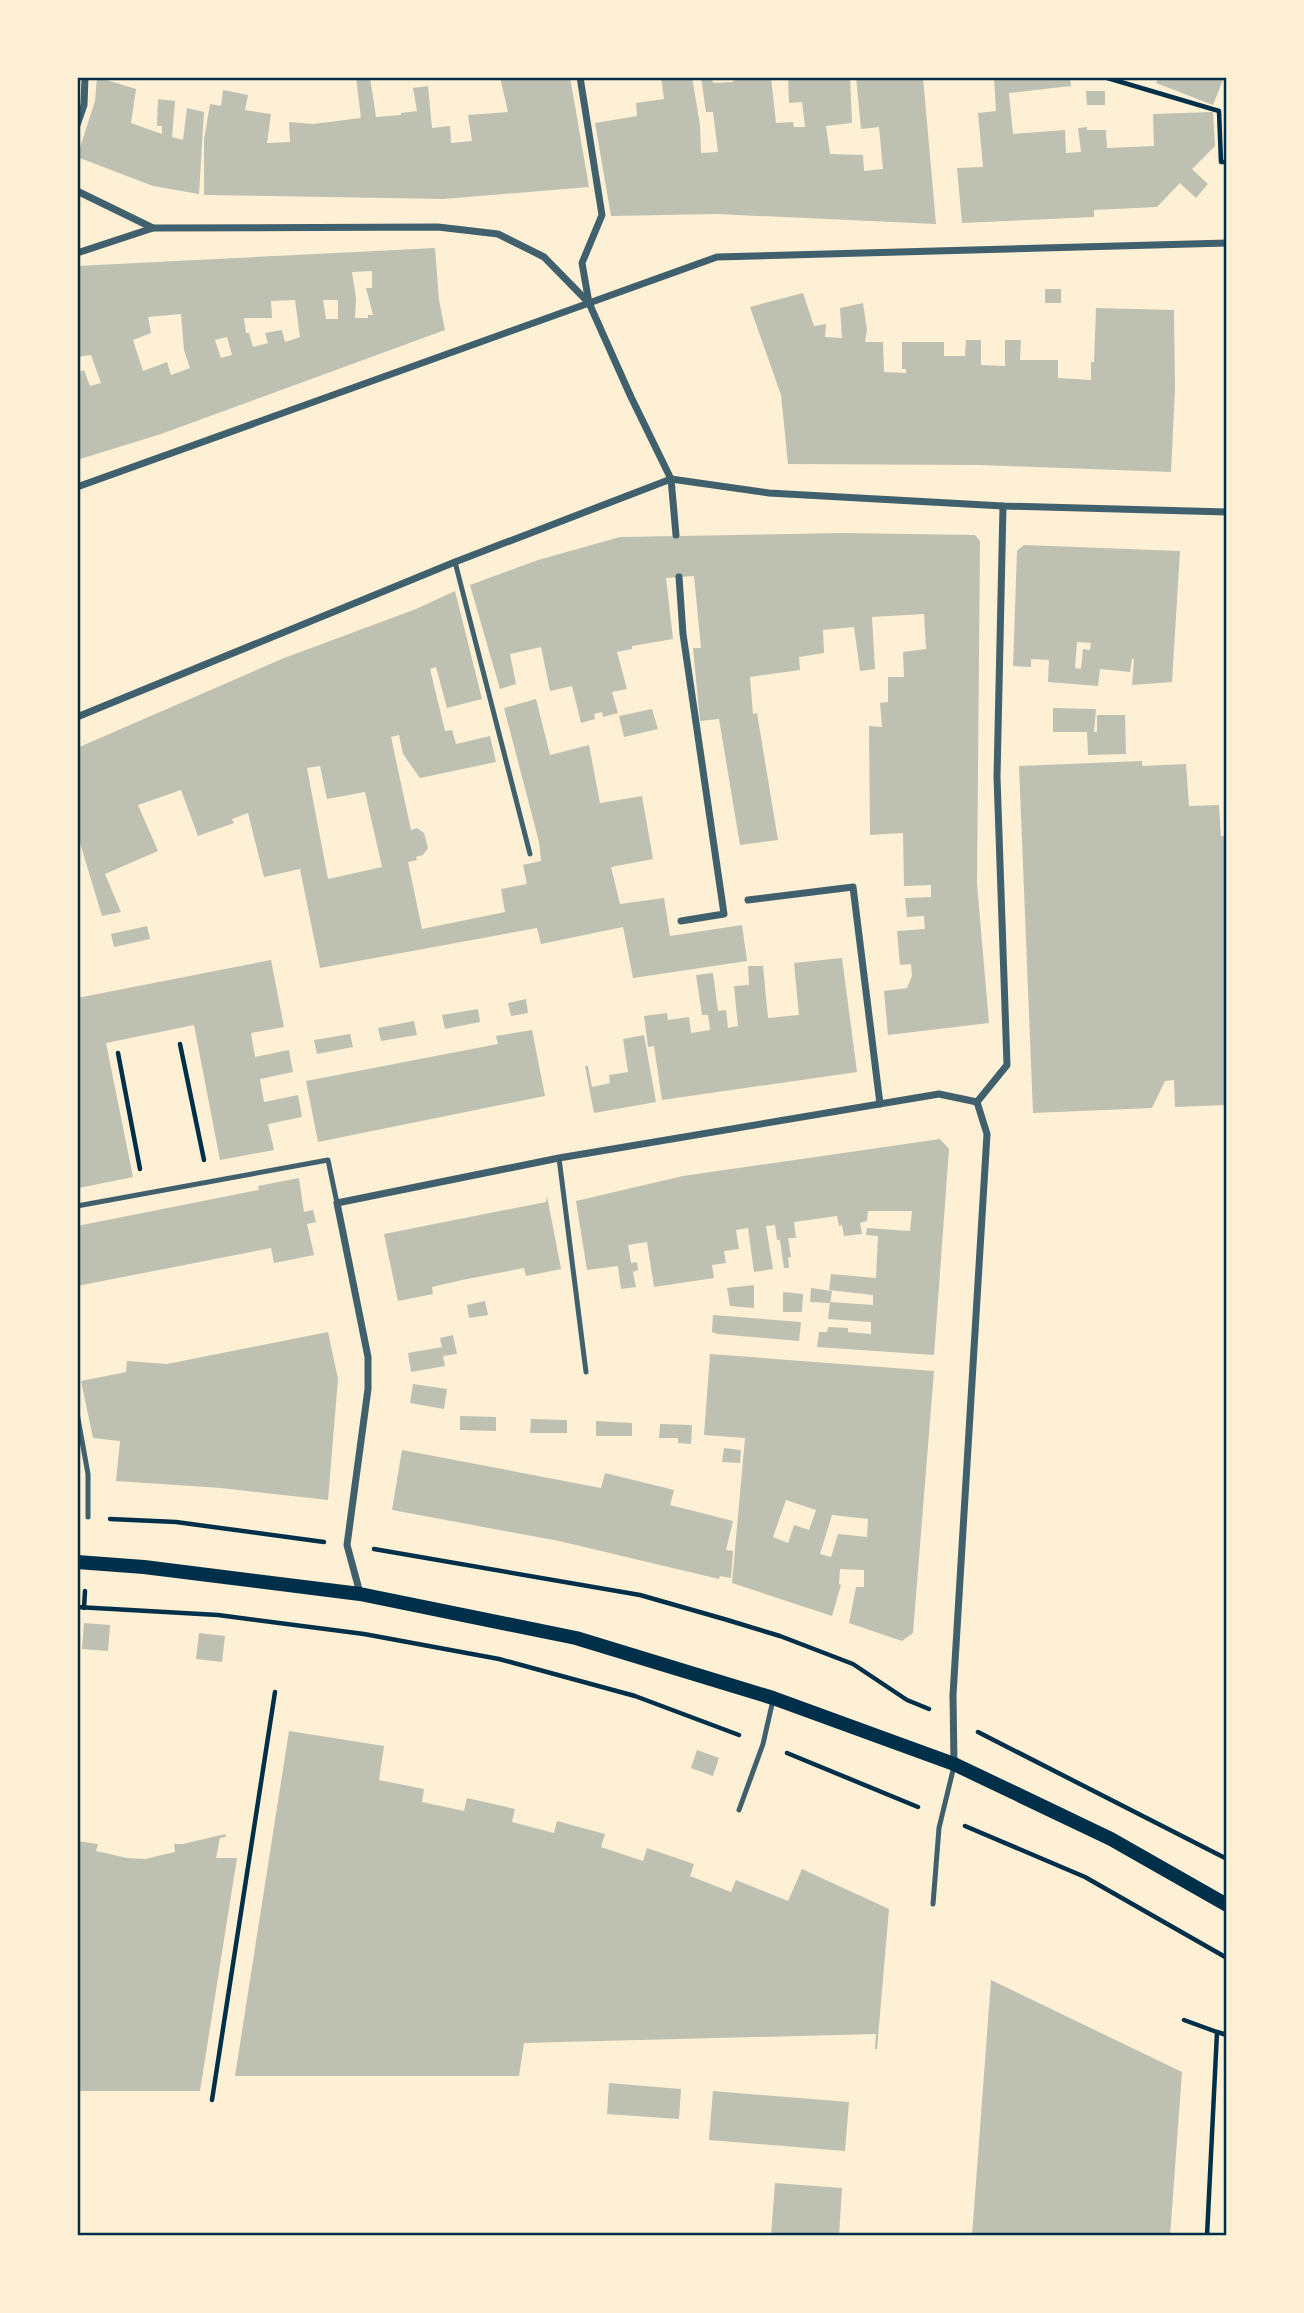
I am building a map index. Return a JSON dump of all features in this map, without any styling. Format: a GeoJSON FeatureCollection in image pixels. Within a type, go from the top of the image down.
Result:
{"type":"FeatureCollection","features":[{"type":"Feature","properties":{"kind":"main road"},"geometry":{"type":"LineString","coordinates":[[77,1562],[144,1567],[360,1594],[576,1638],[773,1698],[954,1764],[1111,1839],[1227,1905]]}},
{"type":"Feature","properties":{"kind":"street"},"geometry":{"type":"LineString","coordinates":[[77,125],[84,105],[85,77]]}},
{"type":"Feature","properties":{"kind":"street"},"geometry":{"type":"LineString","coordinates":[[580,77],[602,215],[582,264],[589,303],[671,479],[676,535]]}},
{"type":"Feature","properties":{"kind":"street"},"geometry":{"type":"LineString","coordinates":[[77,191],[153,228]]}},
{"type":"Feature","properties":{"kind":"street"},"geometry":{"type":"LineString","coordinates":[[77,253],[153,228],[438,227],[498,234],[544,257],[589,303]]}},
{"type":"Feature","properties":{"kind":"street"},"geometry":{"type":"LineString","coordinates":[[77,487],[717,257],[1227,243]]}},
{"type":"Feature","properties":{"kind":"street"},"geometry":{"type":"LineString","coordinates":[[77,717],[455,562],[671,479],[769,494],[1003,506],[1227,512]]}},
{"type":"Feature","properties":{"kind":"street"},"geometry":{"type":"LineString","coordinates":[[976,1102],[1007,1065],[997,777],[1003,506]]}},
{"type":"Feature","properties":{"kind":"street"},"geometry":{"type":"LineString","coordinates":[[679,577],[683,634],[724,914],[681,921]]}},
{"type":"Feature","properties":{"kind":"street"},"geometry":{"type":"LineString","coordinates":[[748,900],[853,887],[880,1104]]}},
{"type":"Feature","properties":{"kind":"street"},"geometry":{"type":"LineString","coordinates":[[360,1594],[347,1545],[368,1389],[368,1357],[337,1203],[559,1158],[939,1094],[976,1102]]}},
{"type":"Feature","properties":{"kind":"street"},"geometry":{"type":"LineString","coordinates":[[954,1764],[953,1695],[987,1134],[976,1102]]}},
{"type":"Feature","properties":{"kind":"lane"},"geometry":{"type":"LineString","coordinates":[[455,562],[530,854]]}},
{"type":"Feature","properties":{"kind":"lane"},"geometry":{"type":"LineString","coordinates":[[559,1158],[586,1371]]}},
{"type":"Feature","properties":{"kind":"lane"},"geometry":{"type":"LineString","coordinates":[[77,1206],[328,1160],[337,1203]]}},
{"type":"Feature","properties":{"kind":"lane"},"geometry":{"type":"LineString","coordinates":[[77,1413],[88,1474],[88,1517]]}},
{"type":"Feature","properties":{"kind":"lane"},"geometry":{"type":"LineString","coordinates":[[739,1810],[763,1744],[773,1698]]}},
{"type":"Feature","properties":{"kind":"lane"},"geometry":{"type":"LineString","coordinates":[[933,1904],[942,1816],[954,1764]]}},
{"type":"Feature","properties":{"kind":"path"},"geometry":{"type":"LineString","coordinates":[[1104,77],[1219,111],[1222,162],[1227,162]]}},
{"type":"Feature","properties":{"kind":"path"},"geometry":{"type":"LineString","coordinates":[[180,1044],[208,1181]]}},
{"type":"Feature","properties":{"kind":"path"},"geometry":{"type":"LineString","coordinates":[[118,1053],[144,1194]]}},
{"type":"Feature","properties":{"kind":"path"},"geometry":{"type":"LineString","coordinates":[[77,1607],[218,1615],[364,1634],[499,1659],[635,1696],[942,1816],[1084,1877],[1227,1958]]}},
{"type":"Feature","properties":{"kind":"path"},"geometry":{"type":"LineString","coordinates":[[212,2100],[275,1692]]}},
{"type":"Feature","properties":{"kind":"path"},"geometry":{"type":"LineString","coordinates":[[1184,2020],[1227,2035]]}},
{"type":"Feature","properties":{"kind":"path"},"geometry":{"type":"LineString","coordinates":[[1207,2236],[1217,2032]]}},
{"type":"Feature","properties":{"kind":"building"},"geometry":{"type":"Polygon","coordinates":[[[97,77],[136,89],[131,123],[162,134],[162,126],[157,126],[158,99],[175,101],[172,137],[183,140],[187,108],[204,112],[199,194],[153,186],[77,157],[95,101],[97,77]]]}},
{"type":"Feature","properties":{"kind":"building"},"geometry":{"type":"Polygon","coordinates":[[[356,77],[370,77],[376,117],[417,111],[413,88],[428,86],[432,128],[450,126],[451,143],[472,141],[468,115],[508,112],[500,77],[570,77],[589,187],[443,199],[204,195],[204,140],[210,104],[221,106],[223,90],[248,95],[245,110],[271,114],[267,143],[290,142],[289,122],[313,124],[361,118],[356,77]]]}},
{"type":"Feature","properties":{"kind":"building"},"geometry":{"type":"Polygon","coordinates":[[[661,77],[692,77],[700,125],[701,153],[718,152],[713,112],[706,112],[701,77],[712,77],[713,83],[733,82],[733,77],[771,77],[776,123],[793,122],[794,127],[805,127],[802,102],[789,103],[788,77],[850,77],[852,123],[826,126],[830,154],[863,155],[864,171],[883,169],[879,127],[861,129],[856,77],[923,77],[936,224],[716,214],[611,216],[595,123],[637,116],[636,103],[664,99],[661,77]]]}},
{"type":"Feature","properties":{"kind":"building"},"geometry":{"type":"Polygon","coordinates":[[[994,77],[1070,77],[1071,86],[1009,93],[1013,134],[1065,130],[1066,153],[1081,152],[1078,128],[1106,130],[1107,148],[1154,146],[1153,114],[1213,112],[1215,146],[1192,169],[1208,184],[1196,198],[1180,183],[1157,207],[1094,210],[1094,217],[962,223],[957,168],[983,167],[978,113],[996,111],[994,77]]]}},
{"type":"Feature","properties":{"kind":"building"},"geometry":{"type":"Polygon","coordinates":[[[1159,77],[1224,77],[1213,105],[1156,83],[1159,77]]]}},
{"type":"Feature","properties":{"kind":"building"},"geometry":{"type":"Polygon","coordinates":[[[1086,91],[1105,91],[1105,105],[1087,105],[1086,91]]]}},
{"type":"Feature","properties":{"kind":"building"},"geometry":{"type":"Polygon","coordinates":[[[435,248],[439,300],[445,330],[161,434],[77,460],[77,373],[84,370],[90,386],[101,383],[91,355],[77,357],[77,266],[435,248]],[[372,271],[352,272],[356,298],[355,318],[368,318],[368,315],[373,315],[366,288],[372,288],[372,271]],[[295,300],[271,301],[272,318],[244,318],[246,333],[249,333],[253,347],[268,343],[265,333],[282,330],[285,342],[300,337],[295,300]],[[323,300],[326,319],[338,319],[338,300],[323,300]],[[181,314],[148,317],[151,333],[133,340],[143,371],[167,362],[171,375],[190,368],[184,350],[181,314]],[[227,337],[215,340],[221,358],[232,355],[227,337]]]}},
{"type":"Feature","properties":{"kind":"building"},"geometry":{"type":"Polygon","coordinates":[[[1045,289],[1061,289],[1061,303],[1045,303],[1045,289]]]}},
{"type":"Feature","properties":{"kind":"building"},"geometry":{"type":"Polygon","coordinates":[[[803,293],[814,326],[826,324],[825,337],[842,338],[840,308],[863,303],[867,330],[865,342],[883,342],[884,372],[906,373],[906,369],[902,369],[902,342],[944,342],[944,356],[965,356],[966,340],[981,340],[981,365],[1005,366],[1005,340],[1021,340],[1020,360],[1058,360],[1058,378],[1091,380],[1096,308],[1174,310],[1175,389],[1171,472],[980,465],[788,464],[781,395],[750,307],[803,293]]]}},
{"type":"Feature","properties":{"kind":"building"},"geometry":{"type":"Polygon","coordinates":[[[844,533],[975,535],[980,541],[977,884],[989,1023],[888,1035],[884,991],[907,988],[912,976],[911,964],[900,965],[897,931],[925,929],[924,916],[907,917],[905,898],[931,897],[931,885],[904,886],[903,833],[870,835],[869,726],[882,727],[880,703],[888,702],[888,677],[904,677],[903,652],[926,649],[924,614],[872,617],[875,669],[860,671],[854,627],[823,630],[824,653],[799,657],[800,670],[750,677],[753,714],[757,713],[778,840],[740,845],[719,719],[700,721],[693,648],[701,648],[694,576],[666,578],[673,639],[632,646],[632,649],[617,652],[627,689],[612,692],[618,713],[603,717],[602,712],[594,714],[595,719],[581,723],[572,686],[550,691],[541,647],[510,654],[516,684],[500,689],[470,585],[538,560],[620,537],[844,533]]]}},
{"type":"Feature","properties":{"kind":"building"},"geometry":{"type":"Polygon","coordinates":[[[1024,545],[1180,551],[1172,682],[1132,685],[1134,659],[1130,672],[1100,669],[1098,686],[1048,682],[1049,660],[1031,659],[1031,667],[1013,666],[1017,551],[1024,545]],[[1077,642],[1075,668],[1081,669],[1083,649],[1090,650],[1091,643],[1077,642]]]}},
{"type":"Feature","properties":{"kind":"building"},"geometry":{"type":"Polygon","coordinates":[[[455,591],[482,699],[447,708],[436,667],[430,669],[445,731],[452,730],[456,744],[490,736],[496,762],[420,778],[403,754],[399,735],[391,737],[411,830],[417,828],[424,833],[428,848],[423,855],[416,857],[417,860],[408,862],[422,929],[505,912],[501,889],[527,884],[523,865],[541,861],[539,842],[504,708],[536,699],[550,755],[589,745],[600,803],[642,796],[653,859],[611,867],[620,904],[664,898],[670,936],[742,925],[747,961],[633,978],[623,927],[541,944],[537,928],[320,968],[300,869],[264,877],[248,813],[232,819],[234,823],[198,836],[181,790],[138,805],[158,851],[105,874],[121,912],[102,916],[77,833],[77,748],[284,658],[416,609],[455,591]],[[320,766],[307,768],[328,879],[382,867],[365,792],[327,799],[320,766]]]}},
{"type":"Feature","properties":{"kind":"building"},"geometry":{"type":"Polygon","coordinates":[[[1053,708],[1096,709],[1094,732],[1097,732],[1097,715],[1125,715],[1126,754],[1088,755],[1087,732],[1053,732],[1053,708]]]}},
{"type":"Feature","properties":{"kind":"building"},"geometry":{"type":"Polygon","coordinates":[[[652,709],[658,729],[624,737],[619,716],[652,709]]]}},
{"type":"Feature","properties":{"kind":"building"},"geometry":{"type":"Polygon","coordinates":[[[1142,761],[1142,766],[1186,764],[1189,806],[1219,805],[1221,836],[1227,836],[1227,1105],[1175,1107],[1174,1080],[1165,1081],[1152,1108],[1033,1113],[1019,766],[1142,761]]]}},
{"type":"Feature","properties":{"kind":"building"},"geometry":{"type":"Polygon","coordinates":[[[147,926],[150,939],[114,947],[111,934],[147,926]]]}},
{"type":"Feature","properties":{"kind":"building"},"geometry":{"type":"Polygon","coordinates":[[[842,958],[857,1072],[662,1100],[654,1046],[648,1047],[644,1016],[667,1013],[668,1020],[689,1017],[691,1033],[710,1030],[708,1015],[702,1015],[696,975],[713,973],[718,1011],[726,1010],[728,1028],[738,1026],[734,986],[749,985],[748,966],[763,966],[768,1018],[799,1015],[794,963],[842,958]]]}},
{"type":"Feature","properties":{"kind":"building"},"geometry":{"type":"Polygon","coordinates":[[[271,960],[284,1027],[251,1033],[255,1057],[289,1050],[293,1072],[260,1079],[264,1102],[298,1095],[302,1117],[268,1124],[274,1150],[220,1160],[194,1025],[106,1043],[133,1177],[79,1188],[77,998],[271,960]]]}},
{"type":"Feature","properties":{"kind":"building"},"geometry":{"type":"Polygon","coordinates":[[[526,999],[528,1013],[511,1016],[508,1003],[526,999]]]}},
{"type":"Feature","properties":{"kind":"building"},"geometry":{"type":"Polygon","coordinates":[[[478,1009],[480,1022],[445,1029],[442,1015],[478,1009]]]}},
{"type":"Feature","properties":{"kind":"building"},"geometry":{"type":"Polygon","coordinates":[[[414,1021],[417,1035],[381,1041],[378,1028],[414,1021]]]}},
{"type":"Feature","properties":{"kind":"building"},"geometry":{"type":"Polygon","coordinates":[[[532,1030],[545,1096],[318,1142],[306,1081],[498,1044],[496,1036],[532,1030]]]}},
{"type":"Feature","properties":{"kind":"building"},"geometry":{"type":"Polygon","coordinates":[[[350,1034],[353,1047],[317,1054],[314,1040],[350,1034]]]}},
{"type":"Feature","properties":{"kind":"building"},"geometry":{"type":"Polygon","coordinates":[[[644,1035],[656,1102],[594,1113],[585,1066],[588,1066],[592,1087],[610,1083],[609,1075],[628,1072],[623,1039],[644,1035]]]}},
{"type":"Feature","properties":{"kind":"building"},"geometry":{"type":"Polygon","coordinates":[[[940,1139],[949,1149],[934,1355],[817,1347],[819,1332],[827,1332],[828,1327],[848,1328],[848,1332],[871,1334],[871,1322],[828,1319],[830,1302],[873,1305],[873,1295],[829,1290],[831,1274],[876,1278],[878,1236],[866,1235],[867,1228],[910,1231],[912,1211],[868,1211],[867,1221],[860,1223],[862,1234],[844,1236],[837,1216],[794,1222],[796,1238],[788,1238],[791,1257],[788,1257],[789,1268],[784,1268],[775,1225],[766,1226],[773,1269],[754,1272],[748,1228],[736,1230],[739,1249],[724,1251],[726,1263],[712,1265],[714,1278],[654,1287],[647,1242],[628,1245],[631,1263],[637,1262],[638,1270],[633,1272],[636,1287],[621,1289],[618,1266],[587,1270],[576,1201],[683,1176],[940,1139]]]}},
{"type":"Feature","properties":{"kind":"building"},"geometry":{"type":"Polygon","coordinates":[[[299,1178],[304,1212],[313,1210],[316,1222],[307,1224],[314,1255],[274,1263],[271,1248],[77,1286],[77,1226],[259,1190],[258,1186],[299,1178]]]}},
{"type":"Feature","properties":{"kind":"building"},"geometry":{"type":"Polygon","coordinates":[[[547,1196],[561,1269],[526,1276],[524,1268],[462,1280],[432,1287],[433,1294],[398,1301],[384,1234],[546,1202],[547,1196]]]}},
{"type":"Feature","properties":{"kind":"building"},"geometry":{"type":"Polygon","coordinates":[[[754,1285],[754,1308],[730,1306],[727,1288],[754,1285]]]}},
{"type":"Feature","properties":{"kind":"building"},"geometry":{"type":"Polygon","coordinates":[[[811,1288],[832,1291],[830,1303],[810,1302],[811,1288]]]}},
{"type":"Feature","properties":{"kind":"building"},"geometry":{"type":"Polygon","coordinates":[[[783,1292],[803,1294],[802,1312],[783,1312],[783,1292]]]}},
{"type":"Feature","properties":{"kind":"building"},"geometry":{"type":"Polygon","coordinates":[[[485,1301],[488,1315],[469,1318],[467,1305],[485,1301]]]}},
{"type":"Feature","properties":{"kind":"building"},"geometry":{"type":"Polygon","coordinates":[[[713,1315],[801,1322],[799,1341],[718,1334],[712,1332],[713,1315]]]}},
{"type":"Feature","properties":{"kind":"building"},"geometry":{"type":"Polygon","coordinates":[[[328,1332],[338,1379],[328,1500],[221,1488],[116,1481],[120,1441],[93,1438],[81,1381],[126,1372],[127,1361],[167,1364],[328,1332]]]}},
{"type":"Feature","properties":{"kind":"building"},"geometry":{"type":"Polygon","coordinates":[[[453,1335],[457,1354],[443,1356],[445,1366],[411,1372],[408,1353],[442,1347],[440,1338],[453,1335]]]}},
{"type":"Feature","properties":{"kind":"building"},"geometry":{"type":"Polygon","coordinates":[[[710,1354],[934,1371],[913,1633],[902,1641],[849,1623],[856,1587],[864,1587],[864,1570],[840,1569],[841,1585],[832,1616],[732,1583],[745,1438],[704,1435],[710,1354]],[[786,1500],[773,1537],[788,1543],[794,1525],[809,1530],[816,1510],[786,1500]],[[832,1515],[820,1554],[831,1557],[838,1534],[867,1537],[868,1519],[832,1515]]]}},
{"type":"Feature","properties":{"kind":"building"},"geometry":{"type":"Polygon","coordinates":[[[413,1384],[447,1389],[444,1409],[410,1403],[413,1384]]]}},
{"type":"Feature","properties":{"kind":"building"},"geometry":{"type":"Polygon","coordinates":[[[460,1416],[496,1417],[496,1431],[460,1430],[460,1416]]]}},
{"type":"Feature","properties":{"kind":"building"},"geometry":{"type":"Polygon","coordinates":[[[531,1419],[567,1420],[567,1433],[530,1433],[531,1419]]]}},
{"type":"Feature","properties":{"kind":"building"},"geometry":{"type":"Polygon","coordinates":[[[596,1421],[632,1423],[632,1436],[596,1436],[596,1421]]]}},
{"type":"Feature","properties":{"kind":"building"},"geometry":{"type":"Polygon","coordinates":[[[660,1424],[692,1425],[691,1444],[678,1443],[678,1438],[659,1438],[660,1424]]]}},
{"type":"Feature","properties":{"kind":"building"},"geometry":{"type":"Polygon","coordinates":[[[724,1448],[741,1450],[740,1463],[722,1462],[724,1448]]]}},
{"type":"Feature","properties":{"kind":"building"},"geometry":{"type":"Polygon","coordinates":[[[402,1450],[601,1488],[605,1473],[674,1490],[670,1505],[733,1521],[726,1550],[733,1551],[731,1578],[720,1576],[719,1579],[559,1541],[392,1510],[402,1450]]]}},
{"type":"Feature","properties":{"kind":"building"},"geometry":{"type":"Polygon","coordinates":[[[84,1623],[110,1625],[108,1651],[82,1649],[84,1623]]]}},
{"type":"Feature","properties":{"kind":"building"},"geometry":{"type":"Polygon","coordinates":[[[199,1633],[225,1636],[222,1662],[196,1659],[199,1633]]]}},
{"type":"Feature","properties":{"kind":"building"},"geometry":{"type":"Polygon","coordinates":[[[289,1731],[384,1746],[379,1780],[424,1789],[422,1802],[464,1811],[467,1798],[515,1809],[512,1822],[554,1833],[557,1821],[605,1834],[601,1847],[643,1861],[647,1848],[694,1864],[690,1876],[731,1892],[736,1880],[788,1901],[802,1869],[889,1909],[877,2049],[876,2034],[524,2043],[519,2076],[235,2076],[289,1731]]]}},
{"type":"Feature","properties":{"kind":"building"},"geometry":{"type":"Polygon","coordinates":[[[697,1750],[719,1758],[713,1776],[691,1768],[697,1750]]]}},
{"type":"Feature","properties":{"kind":"building"},"geometry":{"type":"Polygon","coordinates":[[[225,1834],[226,1837],[220,1838],[216,1858],[237,1858],[200,2091],[77,2091],[77,1841],[98,1844],[96,1851],[145,1859],[175,1852],[174,1844],[225,1834]]]}},
{"type":"Feature","properties":{"kind":"building"},"geometry":{"type":"Polygon","coordinates":[[[991,1980],[1182,2072],[1170,2236],[972,2236],[991,1980]]]}},
{"type":"Feature","properties":{"kind":"building"},"geometry":{"type":"Polygon","coordinates":[[[609,2083],[681,2089],[679,2119],[607,2114],[609,2083]]]}},
{"type":"Feature","properties":{"kind":"building"},"geometry":{"type":"Polygon","coordinates":[[[713,2091],[849,2102],[845,2151],[709,2140],[713,2091]]]}},
{"type":"Feature","properties":{"kind":"building"},"geometry":{"type":"Polygon","coordinates":[[[775,2183],[842,2188],[839,2236],[771,2236],[775,2183]]]}}]}
